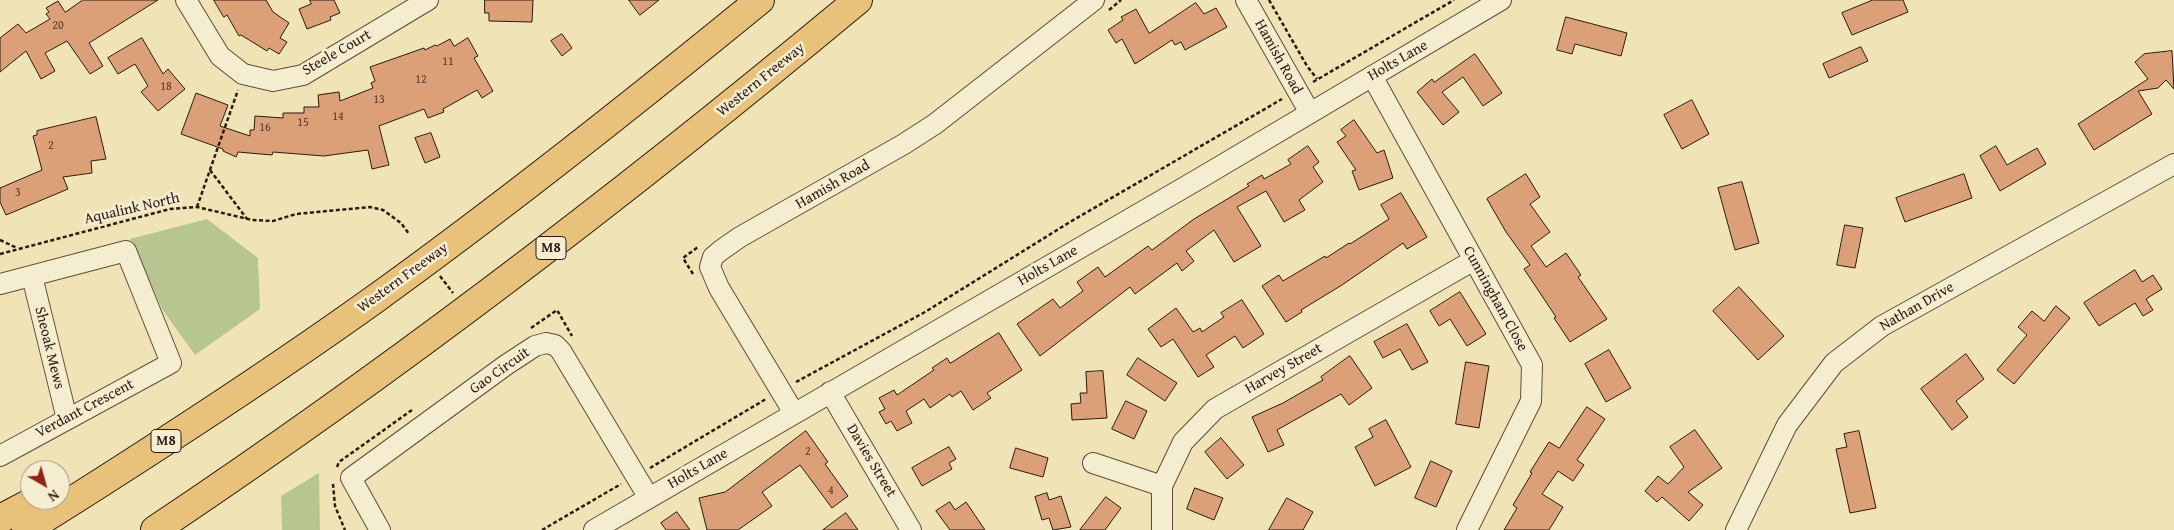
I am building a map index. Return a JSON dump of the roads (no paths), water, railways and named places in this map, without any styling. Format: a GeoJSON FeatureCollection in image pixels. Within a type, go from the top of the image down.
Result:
{"type":"FeatureCollection","features":[{"type":"Feature","properties":{"kind":"highway","name":"Western Freeway"},"geometry":{"type":"LineString","coordinates":[[26,530],[130,465],[303,349],[430,259],[543,174],[760,0]]}},
{"type":"Feature","properties":{"kind":"highway","name":"Western Freeway"},"geometry":{"type":"LineString","coordinates":[[155,530],[345,399],[556,243],[765,77],[858,0]]}},
{"type":"Feature","properties":{"kind":"highway"},"geometry":{"type":"LineString","coordinates":[[70,481],[193,408],[303,349]]}},
{"type":"Feature","properties":{"kind":"highway"},"geometry":{"type":"LineString","coordinates":[[168,530],[231,479]]}},
{"type":"Feature","properties":{"kind":"highway"},"geometry":{"type":"LineString","coordinates":[[0,519],[20,508]]}},
{"type":"Feature","properties":{"kind":"street","name":"Steele Court"},"geometry":{"type":"LineString","coordinates":[[186,0],[220,56],[243,74],[273,81],[303,75],[428,0]]}},
{"type":"Feature","properties":{"kind":"street","name":"Hamish Road"},"geometry":{"type":"LineString","coordinates":[[794,413],[712,275],[710,262],[713,257],[740,237],[837,183],[935,124],[1094,0]]}},
{"type":"Feature","properties":{"kind":"street","name":"Hamish Road"},"geometry":{"type":"LineString","coordinates":[[1246,0],[1310,113]]}},
{"type":"Feature","properties":{"kind":"street","name":"Holts Lane"},"geometry":{"type":"LineString","coordinates":[[594,530],[1198,180],[1500,0]]}},
{"type":"Feature","properties":{"kind":"street","name":"Cunningham Close"},"geometry":{"type":"LineString","coordinates":[[1372,76],[1532,365],[1531,401],[1467,530]]}},
{"type":"Feature","properties":{"kind":"street","name":"Nathan Drive"},"geometry":{"type":"LineString","coordinates":[[1736,530],[1787,425],[1834,363],[1882,326],[2174,164]]}},
{"type":"Feature","properties":{"kind":"street","name":"Verdant Crescent"},"geometry":{"type":"LineString","coordinates":[[0,456],[171,363],[126,251],[32,276]]}},
{"type":"Feature","properties":{"kind":"street","name":"Harvey Street"},"geometry":{"type":"LineString","coordinates":[[1162,530],[1162,486],[1183,442],[1215,409],[1474,260]]}},
{"type":"Feature","properties":{"kind":"street"},"geometry":{"type":"LineString","coordinates":[[0,284],[32,276]]}},
{"type":"Feature","properties":{"kind":"street","name":"Sheoak Mews"},"geometry":{"type":"LineString","coordinates":[[32,276],[67,419]]}},
{"type":"Feature","properties":{"kind":"street","name":"Gao Circuit"},"geometry":{"type":"LineString","coordinates":[[380,530],[351,478],[506,365],[535,346],[546,343],[555,345],[561,352],[625,478],[649,498]]}},
{"type":"Feature","properties":{"kind":"street","name":"Davies Street"},"geometry":{"type":"LineString","coordinates":[[830,392],[911,530]]}},
{"type":"Feature","properties":{"kind":"street"},"geometry":{"type":"LineString","coordinates":[[1093,463],[1162,486]]}}]}
